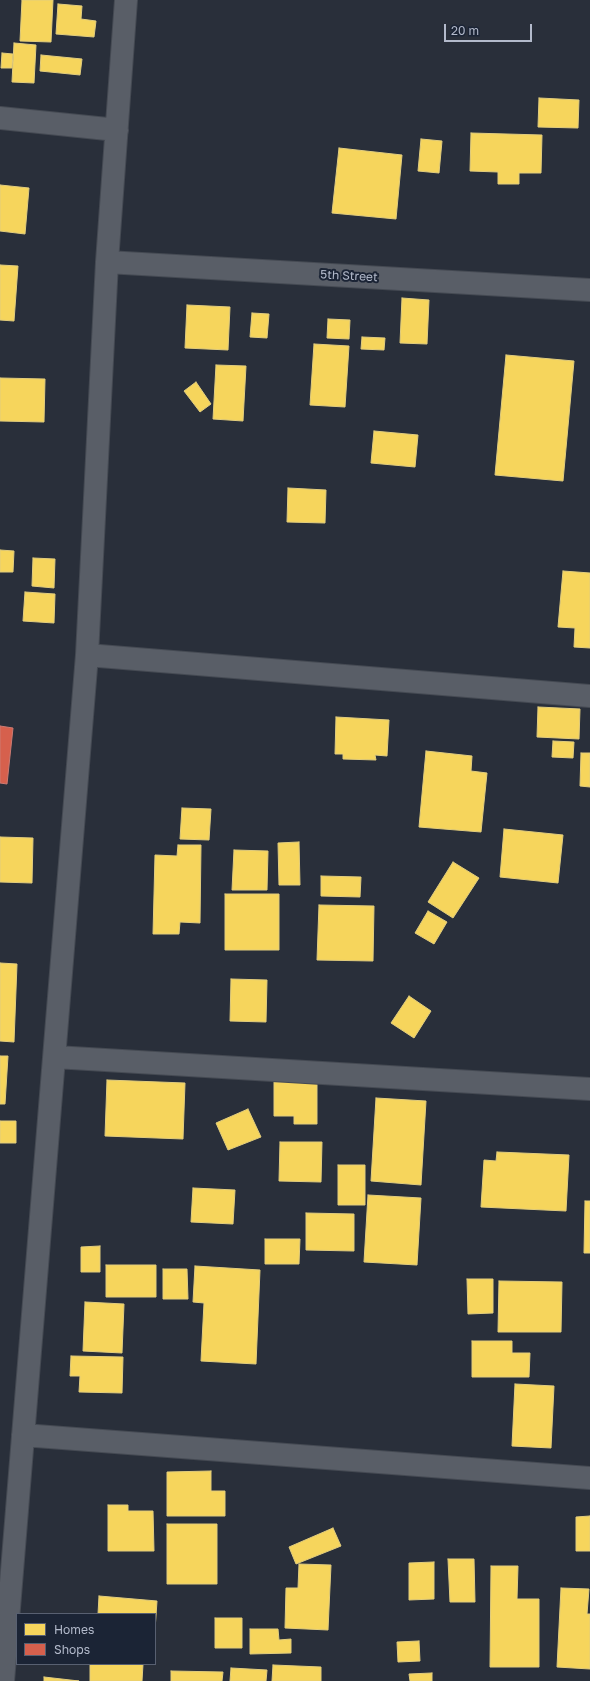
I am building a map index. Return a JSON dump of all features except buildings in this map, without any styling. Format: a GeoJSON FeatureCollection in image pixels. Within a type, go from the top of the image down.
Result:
{"type":"FeatureCollection","features":[{"type":"Feature","properties":{"kind":"street"},"geometry":{"type":"LineString","coordinates":[[2,1681],[55,1057],[87,655],[107,262],[126,0]]}},
{"type":"Feature","properties":{"kind":"street"},"geometry":{"type":"LineString","coordinates":[[0,118],[117,130]]}},
{"type":"Feature","properties":{"kind":"street","name":"5th Street"},"geometry":{"type":"LineString","coordinates":[[107,262],[590,290]]}},
{"type":"Feature","properties":{"kind":"street"},"geometry":{"type":"LineString","coordinates":[[87,655],[590,696]]}},
{"type":"Feature","properties":{"kind":"street"},"geometry":{"type":"LineString","coordinates":[[55,1057],[590,1089]]}},
{"type":"Feature","properties":{"kind":"street"},"geometry":{"type":"LineString","coordinates":[[23,1435],[590,1478]]}}]}
